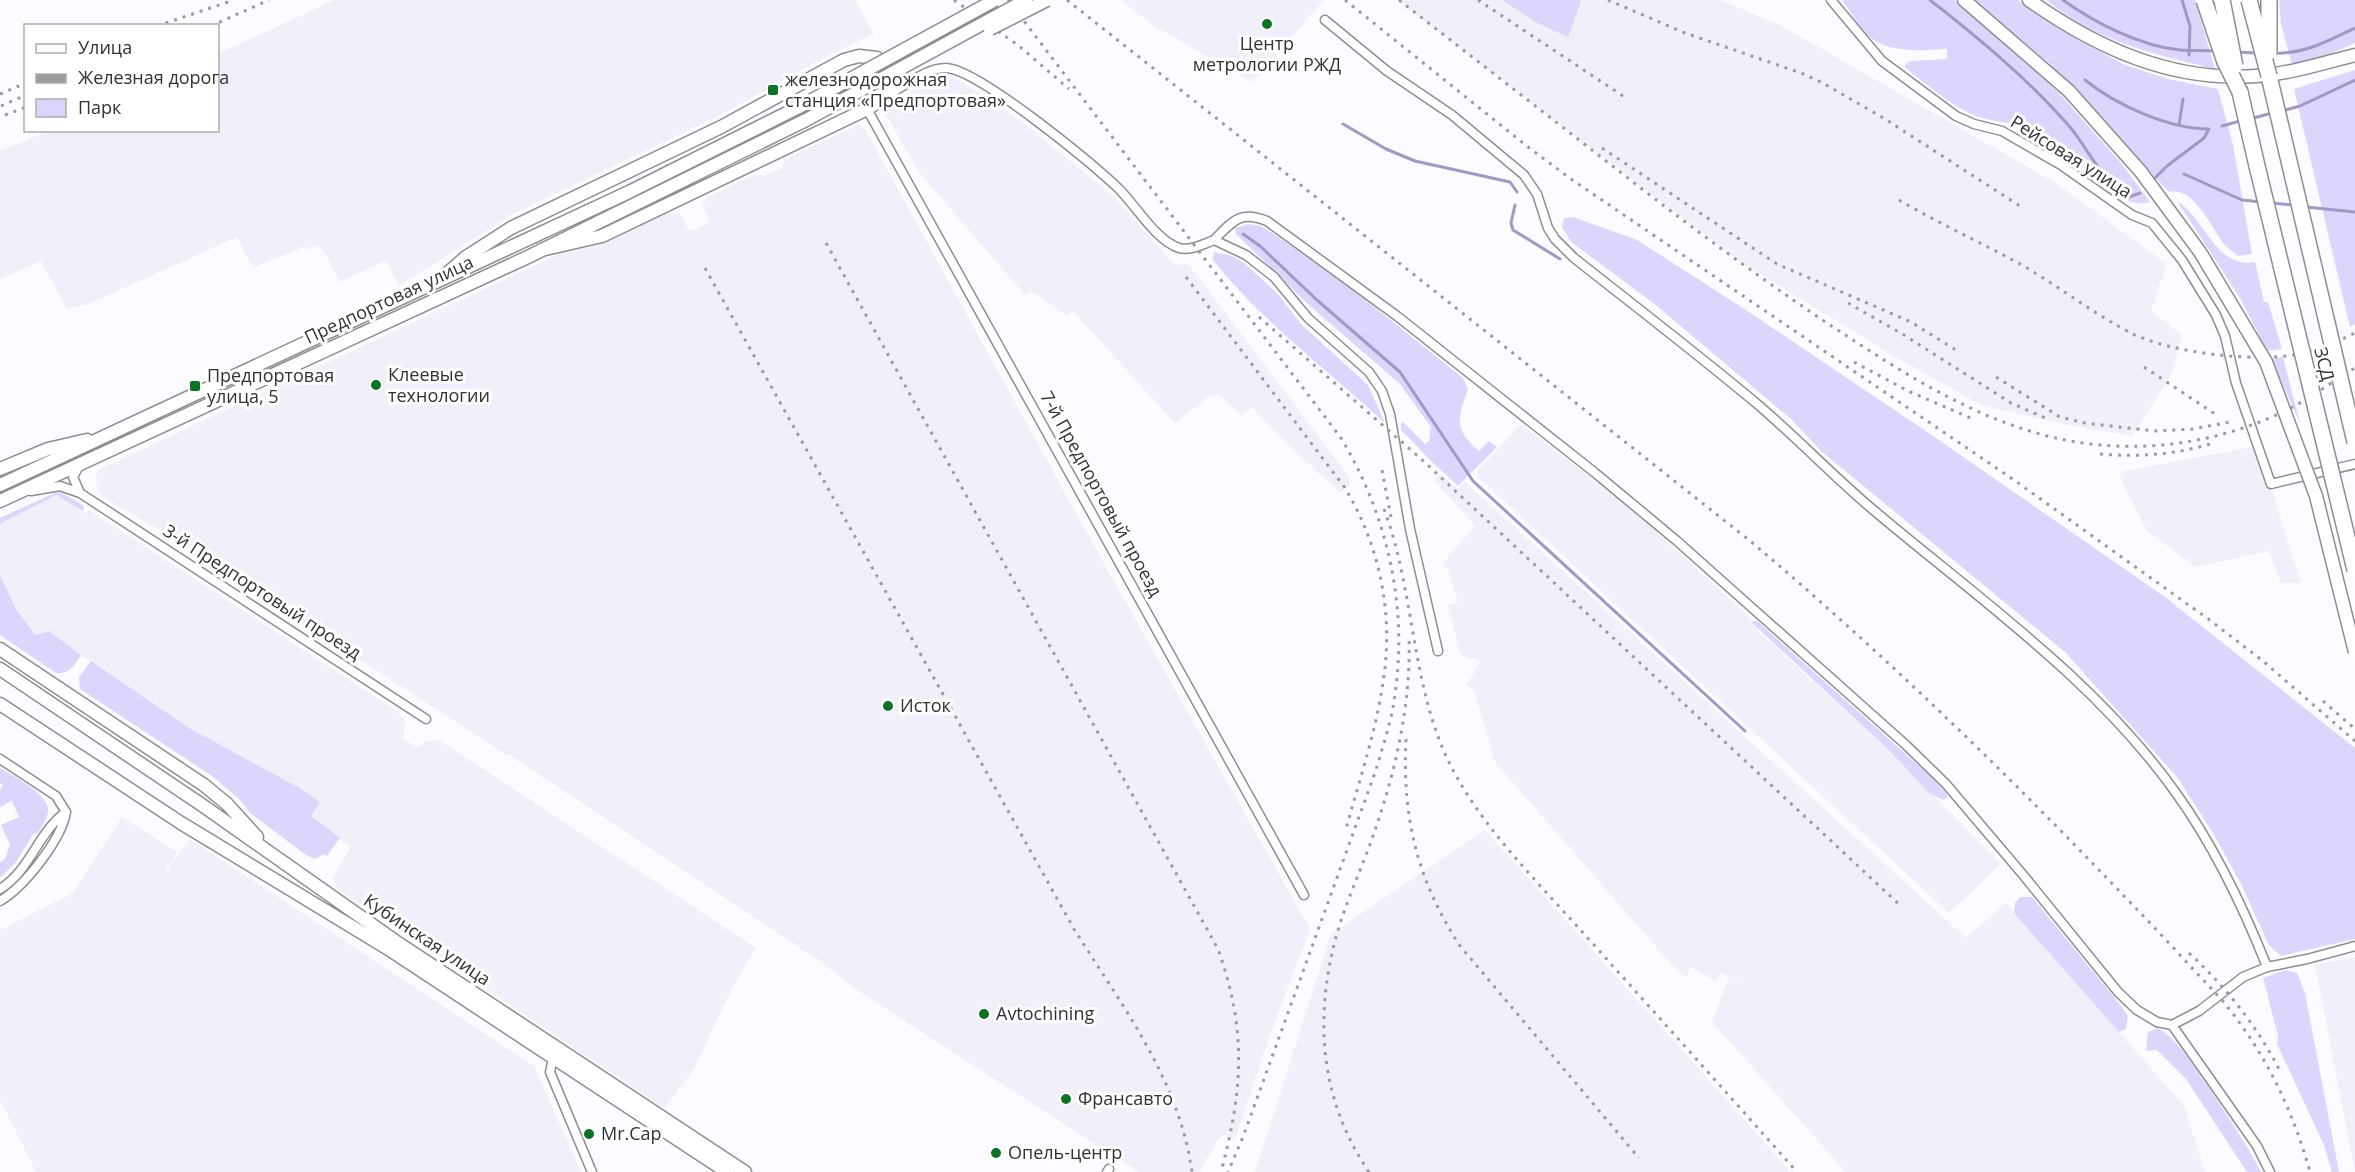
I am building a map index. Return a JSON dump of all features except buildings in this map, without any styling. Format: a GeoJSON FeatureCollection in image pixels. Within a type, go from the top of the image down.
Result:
{"type":"FeatureCollection","features":[{"type":"Feature","properties":{"kind":"highway"},"geometry":{"type":"LineString","coordinates":[[2204,0],[2225,62],[2240,92]]}},
{"type":"Feature","properties":{"kind":"highway"},"geometry":{"type":"LineString","coordinates":[[2222,0],[2240,92]]}},
{"type":"Feature","properties":{"kind":"highway"},"geometry":{"type":"LineString","coordinates":[[2249,0],[2269,76]]}},
{"type":"Feature","properties":{"kind":"highway"},"geometry":{"type":"LineString","coordinates":[[2269,0],[2269,76]]}},
{"type":"Feature","properties":{"kind":"highway","name":"ЗСД"},"geometry":{"type":"LineString","coordinates":[[2269,76],[2355,442]]}},
{"type":"Feature","properties":{"kind":"highway","name":"ЗСД"},"geometry":{"type":"LineString","coordinates":[[2240,92],[2355,570]]}},
{"type":"Feature","properties":{"kind":"main road"},"geometry":{"type":"LineString","coordinates":[[936,33],[955,15],[979,0]]}},
{"type":"Feature","properties":{"kind":"main road"},"geometry":{"type":"LineString","coordinates":[[936,33],[995,0]]}},
{"type":"Feature","properties":{"kind":"main road"},"geometry":{"type":"LineString","coordinates":[[930,54],[1026,0]]}},
{"type":"Feature","properties":{"kind":"main road"},"geometry":{"type":"LineString","coordinates":[[930,54],[982,33],[1047,0]]}},
{"type":"Feature","properties":{"kind":"main road"},"geometry":{"type":"LineString","coordinates":[[1964,0],[2069,91],[2140,172],[2200,252],[2266,362],[2316,496],[2355,652]]}},
{"type":"Feature","properties":{"kind":"main road"},"geometry":{"type":"LineString","coordinates":[[2029,0],[2101,45],[2126,56],[2183,71],[2218,76],[2257,76],[2338,59],[2355,53]]}},
{"type":"Feature","properties":{"kind":"main road","name":"Предпортовая улица"},"geometry":{"type":"LineString","coordinates":[[0,485],[639,187],[784,115],[936,33]]}},
{"type":"Feature","properties":{"kind":"main road","name":"Предпортовая улица"},"geometry":{"type":"LineString","coordinates":[[0,501],[541,250],[791,127],[930,54]]}},
{"type":"Feature","properties":{"kind":"main road"},"geometry":{"type":"LineString","coordinates":[[442,278],[466,256],[511,228],[721,127],[844,60],[859,56],[877,58],[885,67],[891,81],[888,95],[867,109],[603,236],[541,250]]}},
{"type":"Feature","properties":{"kind":"main road"},"geometry":{"type":"LineString","coordinates":[[0,469],[48,449],[71,442],[100,438]]}},
{"type":"Feature","properties":{"kind":"main road"},"geometry":{"type":"LineString","coordinates":[[1,651],[211,790],[277,857]]}},
{"type":"Feature","properties":{"kind":"main road","name":"Кубинская улица"},"geometry":{"type":"LineString","coordinates":[[0,669],[277,857],[727,1172]]}},
{"type":"Feature","properties":{"kind":"main road","name":"Кубинская улица"},"geometry":{"type":"LineString","coordinates":[[0,704],[181,823],[387,948],[745,1172]]}},
{"type":"Feature","properties":{"kind":"street","name":"Рейсовая улица"},"geometry":{"type":"LineString","coordinates":[[1831,0],[1882,62],[1956,116],[1974,124],[2002,130],[2069,171],[2132,214],[2152,223],[2200,287],[2225,336],[2236,383],[2271,484],[2355,464]]}},
{"type":"Feature","properties":{"kind":"street"},"geometry":{"type":"LineString","coordinates":[[1325,20],[1387,71],[1452,115],[1524,175],[1537,194],[1548,228],[1555,239],[1574,258],[1757,404],[1861,499],[2040,648],[2095,699],[2138,746],[2176,793],[2220,863],[2250,924],[2267,967]]}},
{"type":"Feature","properties":{"kind":"street"},"geometry":{"type":"LineString","coordinates":[[888,95],[929,72],[946,68],[960,72],[988,86],[1028,114],[1118,188],[1163,239],[1180,249],[1197,247],[1214,240],[1239,217],[1252,215],[1267,221],[1397,316],[1594,472],[1702,563],[1906,745],[1946,784],[2118,992],[2137,1010],[2157,1022],[2172,1025],[2199,1011],[2243,977],[2267,967],[2355,946]]}},
{"type":"Feature","properties":{"kind":"street","name":"7-й Предпортовый проезд"},"geometry":{"type":"LineString","coordinates":[[867,109],[1304,895]]}},
{"type":"Feature","properties":{"kind":"street"},"geometry":{"type":"LineString","coordinates":[[1214,240],[1246,255],[1274,277],[1308,318],[1369,372],[1382,392],[1390,414],[1410,529],[1438,651]]}},
{"type":"Feature","properties":{"kind":"street"},"geometry":{"type":"LineString","coordinates":[[80,464],[73,477],[80,493]]}},
{"type":"Feature","properties":{"kind":"street","name":"3-й Предпортовый проезд"},"geometry":{"type":"LineString","coordinates":[[15,494],[60,486],[80,493],[426,719]]}},
{"type":"Feature","properties":{"kind":"street"},"geometry":{"type":"LineString","coordinates":[[0,759],[56,796],[66,812],[64,824],[34,871],[21,886],[0,901]]}},
{"type":"Feature","properties":{"kind":"street"},"geometry":{"type":"LineString","coordinates":[[0,889],[20,873],[56,819],[66,812]]}},
{"type":"Feature","properties":{"kind":"street"},"geometry":{"type":"LineString","coordinates":[[2172,1025],[2257,1146],[2270,1172]]}},
{"type":"Feature","properties":{"kind":"street"},"geometry":{"type":"LineString","coordinates":[[555,1053],[550,1072],[592,1172]]}},
{"type":"Feature","properties":{"kind":"shaded area"},"geometry":{"type":"Polygon","coordinates":[[[334,0],[855,0],[874,34],[835,52],[720,115],[511,215],[399,286],[386,260],[340,282],[324,251],[316,246],[307,250],[306,246],[253,268],[237,237],[86,305],[67,309],[41,261],[0,279],[0,151],[46,132],[219,132],[220,53],[334,0]]]}},
{"type":"Feature","properties":{"kind":"shaded area"},"geometry":{"type":"Polygon","coordinates":[[[1121,0],[1324,0],[1252,82],[1151,24],[1121,0]]]}},
{"type":"Feature","properties":{"kind":"shaded area"},"geometry":{"type":"Polygon","coordinates":[[[1397,0],[1720,0],[1780,25],[2054,182],[2167,264],[2151,311],[2182,335],[2172,373],[2132,436],[2063,424],[1983,406],[1902,361],[1739,261],[1397,0]]]}},
{"type":"Feature","properties":{"kind":"shaded area"},"geometry":{"type":"Polygon","coordinates":[[[950,75],[994,102],[1031,129],[1113,196],[1174,264],[1189,265],[1350,478],[1349,486],[1340,492],[1298,454],[1252,407],[1242,416],[1219,394],[1209,396],[1175,423],[1073,311],[1067,316],[1033,292],[1025,295],[919,172],[885,113],[918,87],[939,76],[950,75]]]}},
{"type":"Feature","properties":{"kind":"shaded area"},"geometry":{"type":"Polygon","coordinates":[[[860,124],[866,131],[1093,544],[1310,929],[1268,1040],[1235,1139],[1224,1135],[1218,1140],[1199,1172],[1140,1172],[1118,1159],[857,990],[817,959],[510,755],[508,756],[169,535],[111,502],[98,492],[95,476],[100,469],[557,255],[600,245],[664,214],[680,214],[690,232],[710,222],[702,205],[708,197],[754,175],[764,175],[782,168],[785,159],[860,124]]]}},
{"type":"Feature","properties":{"kind":"shaded area"},"geometry":{"type":"Polygon","coordinates":[[[1521,424],[1629,507],[1745,613],[1758,631],[1892,753],[2001,864],[1949,913],[1478,477],[1477,471],[1521,424]]]}},
{"type":"Feature","properties":{"kind":"shaded area"},"geometry":{"type":"Polygon","coordinates":[[[2258,446],[2301,583],[2281,583],[2269,551],[2196,567],[2147,531],[2119,476],[2124,471],[2258,446]]]}},
{"type":"Feature","properties":{"kind":"shaded area"},"geometry":{"type":"Polygon","coordinates":[[[1440,474],[1458,489],[1465,482],[1966,938],[2006,903],[2184,1106],[2205,1172],[1846,1172],[1712,1022],[1729,977],[1748,984],[1721,973],[1716,981],[1690,967],[1687,978],[1671,964],[1495,762],[1474,690],[1466,685],[1481,662],[1474,657],[1470,659],[1460,653],[1448,605],[1458,602],[1448,570],[1443,563],[1475,526],[1434,480],[1440,474]]]}},
{"type":"Feature","properties":{"kind":"shaded area"},"geometry":{"type":"Polygon","coordinates":[[[54,496],[61,496],[86,514],[89,510],[398,712],[405,720],[403,738],[410,743],[418,748],[426,741],[439,740],[756,948],[731,990],[693,1071],[664,1108],[338,890],[333,878],[350,847],[310,816],[320,802],[298,787],[189,728],[58,639],[56,635],[36,635],[33,632],[16,609],[0,575],[0,524],[54,496]]]}},
{"type":"Feature","properties":{"kind":"shaded area"},"geometry":{"type":"Polygon","coordinates":[[[122,817],[177,852],[166,870],[168,873],[169,867],[190,839],[534,1066],[581,1172],[36,1172],[0,1100],[0,930],[73,893],[122,817]]]}},
{"type":"Feature","properties":{"kind":"shaded area"},"geometry":{"type":"Polygon","coordinates":[[[1485,830],[1791,1172],[1255,1172],[1331,934],[1485,830]]]}},
{"type":"Feature","properties":{"kind":"shaded area"},"geometry":{"type":"Polygon","coordinates":[[[2355,957],[2355,1172],[2315,965],[2355,957]]]}},
{"type":"Feature","properties":{"kind":"green space"},"geometry":{"type":"Polygon","coordinates":[[[1502,0],[1580,0],[1581,2],[1568,37],[1539,24],[1502,0]]]}},
{"type":"Feature","properties":{"kind":"green space"},"geometry":{"type":"Polygon","coordinates":[[[1842,0],[1954,0],[1997,34],[2060,94],[2121,163],[2150,202],[2138,203],[2114,193],[2043,132],[1976,116],[1949,101],[1904,66],[1910,61],[1947,59],[1947,49],[1897,49],[1878,42],[1862,29],[1842,0]]]}},
{"type":"Feature","properties":{"kind":"green space"},"geometry":{"type":"Polygon","coordinates":[[[1973,0],[2018,0],[2080,41],[2125,65],[2168,79],[2218,89],[2233,145],[2252,254],[2238,256],[2226,246],[2194,201],[2178,192],[2169,192],[2049,63],[1973,0]]]}},
{"type":"Feature","properties":{"kind":"green space"},"geometry":{"type":"Polygon","coordinates":[[[2046,0],[2195,0],[2215,69],[2163,56],[2113,39],[2076,21],[2046,0]]]}},
{"type":"Feature","properties":{"kind":"green space"},"geometry":{"type":"Polygon","coordinates":[[[2279,0],[2355,0],[2355,43],[2316,60],[2292,65],[2281,24],[2279,0]]]}},
{"type":"Feature","properties":{"kind":"green space"},"geometry":{"type":"Polygon","coordinates":[[[2355,70],[2355,324],[2350,327],[2294,89],[2355,70]]]}},
{"type":"Feature","properties":{"kind":"green space"},"geometry":{"type":"Polygon","coordinates":[[[2177,201],[2187,209],[2221,251],[2241,262],[2255,262],[2264,302],[2268,302],[2282,349],[2267,351],[2240,298],[2177,201]]]}},
{"type":"Feature","properties":{"kind":"green space"},"geometry":{"type":"Polygon","coordinates":[[[1573,217],[1637,240],[1743,308],[1933,436],[2165,597],[2355,748],[2355,939],[2281,956],[2269,945],[2241,884],[2213,833],[2177,777],[2065,652],[1821,451],[1791,419],[1657,306],[1571,242],[1562,227],[1564,218],[1573,217]]]}},
{"type":"Feature","properties":{"kind":"green space"},"geometry":{"type":"Polygon","coordinates":[[[1249,224],[1261,226],[1328,270],[1463,378],[1468,389],[1460,416],[1461,430],[1479,451],[1489,441],[1497,447],[1458,486],[1401,430],[1403,422],[1425,444],[1429,441],[1431,427],[1400,384],[1310,306],[1236,234],[1235,228],[1249,224]]]}},
{"type":"Feature","properties":{"kind":"green space"},"geometry":{"type":"Polygon","coordinates":[[[1214,252],[1232,256],[1244,263],[1278,294],[1301,324],[1368,385],[1385,423],[1252,304],[1213,260],[1214,252]]]}},
{"type":"Feature","properties":{"kind":"green space"},"geometry":{"type":"Polygon","coordinates":[[[2283,357],[2300,423],[2271,359],[2283,357]]]}},
{"type":"Feature","properties":{"kind":"green space"},"geometry":{"type":"Polygon","coordinates":[[[57,492],[84,506],[83,511],[56,495],[0,524],[0,518],[57,492]]]}},
{"type":"Feature","properties":{"kind":"green space"},"geometry":{"type":"Polygon","coordinates":[[[0,575],[16,609],[36,635],[49,631],[81,655],[68,671],[56,673],[0,635],[0,575]]]}},
{"type":"Feature","properties":{"kind":"green space"},"geometry":{"type":"Polygon","coordinates":[[[1757,621],[1928,774],[1948,797],[1943,800],[1929,793],[1892,753],[1751,622],[1757,621]]]}},
{"type":"Feature","properties":{"kind":"green space"},"geometry":{"type":"Polygon","coordinates":[[[91,661],[189,728],[298,787],[320,802],[311,816],[340,838],[327,856],[324,854],[315,859],[306,855],[250,813],[239,799],[212,776],[80,689],[79,677],[91,661]]]}},
{"type":"Feature","properties":{"kind":"green space"},"geometry":{"type":"Polygon","coordinates":[[[0,768],[38,793],[44,799],[48,812],[37,834],[34,833],[16,862],[0,878],[0,862],[5,859],[10,845],[1,825],[19,817],[12,801],[0,807],[0,790],[3,785],[0,783],[0,768]]]}},
{"type":"Feature","properties":{"kind":"green space"},"geometry":{"type":"Polygon","coordinates":[[[2020,897],[2032,897],[2121,1006],[2128,1016],[2126,1029],[2119,1032],[2014,913],[2015,903],[2020,897]]]}},
{"type":"Feature","properties":{"kind":"green space"},"geometry":{"type":"Polygon","coordinates":[[[2285,970],[2297,973],[2305,993],[2339,1172],[2332,1172],[2324,1145],[2277,1044],[2278,1036],[2263,978],[2285,970]]]}},
{"type":"Feature","properties":{"kind":"green space"},"geometry":{"type":"Polygon","coordinates":[[[2158,1028],[2179,1046],[2190,1061],[2235,1127],[2261,1172],[2247,1172],[2186,1079],[2157,1050],[2146,1051],[2148,1032],[2158,1028]]]}},
{"type":"Feature","properties":{"kind":"waterway"},"geometry":{"type":"LineString","coordinates":[[1930,0],[2038,93],[2070,127],[2111,184],[2129,197],[2140,193]]}},
{"type":"Feature","properties":{"kind":"waterway"},"geometry":{"type":"LineString","coordinates":[[2063,0],[2104,25],[2149,44],[2180,50],[2217,51]]}},
{"type":"Feature","properties":{"kind":"waterway"},"geometry":{"type":"LineString","coordinates":[[2182,0],[2190,26],[2189,55]]}},
{"type":"Feature","properties":{"kind":"waterway"},"geometry":{"type":"LineString","coordinates":[[2272,53],[2305,49],[2355,28]]}},
{"type":"Feature","properties":{"kind":"waterway"},"geometry":{"type":"LineString","coordinates":[[2236,52],[2256,53]]}},
{"type":"Feature","properties":{"kind":"waterway"},"geometry":{"type":"LineString","coordinates":[[2085,80],[2112,98],[2144,114],[2177,125],[2209,129],[2204,138],[2167,166],[2153,180]]}},
{"type":"Feature","properties":{"kind":"waterway"},"geometry":{"type":"LineString","coordinates":[[2282,111],[2300,106],[2355,80]]}},
{"type":"Feature","properties":{"kind":"waterway"},"geometry":{"type":"LineString","coordinates":[[2179,125],[2183,99]]}},
{"type":"Feature","properties":{"kind":"waterway"},"geometry":{"type":"LineString","coordinates":[[2250,119],[2272,113]]}},
{"type":"Feature","properties":{"kind":"waterway"},"geometry":{"type":"LineString","coordinates":[[2222,126],[2240,121]]}},
{"type":"Feature","properties":{"kind":"waterway"},"geometry":{"type":"LineString","coordinates":[[1343,124],[1386,149],[1415,161],[1510,182],[1517,192]]}},
{"type":"Feature","properties":{"kind":"waterway"},"geometry":{"type":"LineString","coordinates":[[2184,174],[2242,200],[2261,202]]}},
{"type":"Feature","properties":{"kind":"waterway"},"geometry":{"type":"LineString","coordinates":[[2270,203],[2294,205]]}},
{"type":"Feature","properties":{"kind":"waterway"},"geometry":{"type":"LineString","coordinates":[[1515,205],[1511,223],[1513,230],[1560,259]]}},
{"type":"Feature","properties":{"kind":"waterway"},"geometry":{"type":"LineString","coordinates":[[2306,207],[2355,212]]}},
{"type":"Feature","properties":{"kind":"waterway"},"geometry":{"type":"LineString","coordinates":[[1243,234],[1260,246],[1318,301],[1400,372],[1473,481],[1745,731]]}},
{"type":"Feature","properties":{"kind":"railway"},"geometry":{"type":"LineString","coordinates":[[163,24],[234,0]]}},
{"type":"Feature","properties":{"kind":"railway"},"geometry":{"type":"LineString","coordinates":[[215,24],[269,0]]}},
{"type":"Feature","properties":{"kind":"railway"},"geometry":{"type":"LineString","coordinates":[[954,0],[1019,46],[1069,89]]}},
{"type":"Feature","properties":{"kind":"railway"},"geometry":{"type":"LineString","coordinates":[[1008,0],[1341,438],[1371,498],[1390,562],[1399,628],[1394,704],[1387,732],[1376,770],[1243,1137],[1228,1172]]}},
{"type":"Feature","properties":{"kind":"railway"},"geometry":{"type":"LineString","coordinates":[[1067,0],[1749,540],[1928,700],[2056,826],[2157,930],[2228,1008],[2251,1039],[2272,1075],[2290,1113],[2310,1172]]}},
{"type":"Feature","properties":{"kind":"railway"},"geometry":{"type":"LineString","coordinates":[[1345,0],[1571,179],[2014,480],[2211,621],[2263,661],[2355,741]]}},
{"type":"Feature","properties":{"kind":"railway"},"geometry":{"type":"LineString","coordinates":[[1399,0],[1667,208],[1773,286],[1894,366],[1964,405],[2000,421],[2076,442],[2116,446],[2186,442],[2233,431],[2277,415],[2355,368]]}},
{"type":"Feature","properties":{"kind":"railway"},"geometry":{"type":"LineString","coordinates":[[1478,0],[1623,96]]}},
{"type":"Feature","properties":{"kind":"railway"},"geometry":{"type":"LineString","coordinates":[[1608,0],[1685,33],[1801,73],[1823,83],[1885,119],[2023,208]]}},
{"type":"Feature","properties":{"kind":"railway"},"geometry":{"type":"LineString","coordinates":[[0,94],[24,84]]}},
{"type":"Feature","properties":{"kind":"railway"},"geometry":{"type":"LineString","coordinates":[[1,106],[24,96]]}},
{"type":"Feature","properties":{"kind":"railway"},"geometry":{"type":"LineString","coordinates":[[5,115],[24,108]]}},
{"type":"Feature","properties":{"kind":"railway"},"geometry":{"type":"LineString","coordinates":[[1602,148],[1777,264],[1911,322],[1959,352]]}},
{"type":"Feature","properties":{"kind":"railway"},"geometry":{"type":"LineString","coordinates":[[1899,200],[2020,264],[2129,332],[2167,346],[2240,357],[2286,356],[2317,349],[2355,333]]}},
{"type":"Feature","properties":{"kind":"railway"},"geometry":{"type":"LineString","coordinates":[[826,243],[1218,949],[1234,1007],[1239,1060],[1234,1114],[1221,1172]]}},
{"type":"Feature","properties":{"kind":"railway"},"geometry":{"type":"LineString","coordinates":[[705,268],[1074,929],[1146,1044],[1175,1106],[1192,1172]]}},
{"type":"Feature","properties":{"kind":"railway"},"geometry":{"type":"LineString","coordinates":[[1186,277],[1345,488],[1357,510],[1375,557],[1385,606],[1386,657],[1376,719],[1346,829]]}},
{"type":"Feature","properties":{"kind":"railway"},"geometry":{"type":"LineString","coordinates":[[1848,303],[1904,335],[2011,403],[2050,420]]}},
{"type":"Feature","properties":{"kind":"railway"},"geometry":{"type":"LineString","coordinates":[[1259,317],[1419,457],[1902,907]]}},
{"type":"Feature","properties":{"kind":"railway"},"geometry":{"type":"LineString","coordinates":[[1854,362],[1908,391],[1973,419]]}},
{"type":"Feature","properties":{"kind":"railway"},"geometry":{"type":"LineString","coordinates":[[2144,367],[2215,414]]}},
{"type":"Feature","properties":{"kind":"railway"},"geometry":{"type":"LineString","coordinates":[[1996,377],[2060,417],[2085,423],[2154,431],[2193,429],[2230,422]]}},
{"type":"Feature","properties":{"kind":"railway"},"geometry":{"type":"LineString","coordinates":[[2100,454],[2155,454],[2182,451],[2210,444]]}},
{"type":"Feature","properties":{"kind":"railway"},"geometry":{"type":"LineString","coordinates":[[1382,470],[1391,517]]}},
{"type":"Feature","properties":{"kind":"railway"},"geometry":{"type":"LineString","coordinates":[[1384,509],[1394,539],[1426,696],[1446,756],[1459,781],[1491,828],[1528,872],[1797,1172]]}},
{"type":"Feature","properties":{"kind":"railway"},"geometry":{"type":"LineString","coordinates":[[1369,1172],[1353,1145],[1331,1088],[1326,1058],[1325,998],[1336,937],[1375,830],[1396,760],[1405,711],[1409,639]]}},
{"type":"Feature","properties":{"kind":"railway"},"geometry":{"type":"LineString","coordinates":[[2323,701],[2355,729]]}},
{"type":"Feature","properties":{"kind":"railway"},"geometry":{"type":"LineString","coordinates":[[1406,739],[1407,795],[1415,847],[1433,897],[1445,921],[1460,946],[1639,1158]]}},
{"type":"Feature","properties":{"kind":"railway"},"geometry":{"type":"LineString","coordinates":[[2189,953],[2216,979],[2240,1008],[2280,1071]]}},
{"type":"Feature","properties":{"kind":"place","name":"Центр метрологии РЖД"},"geometry":{"type":"Point","coordinates":[1267,24]}},
{"type":"Feature","properties":{"kind":"place","name":"железнодорожная станция «Предпортовая»"},"geometry":{"type":"Point","coordinates":[773,90]}},
{"type":"Feature","properties":{"kind":"place","name":"Клеевые технологии"},"geometry":{"type":"Point","coordinates":[376,385]}},
{"type":"Feature","properties":{"kind":"place","name":"Предпортовая улица, 5"},"geometry":{"type":"Point","coordinates":[195,386]}},
{"type":"Feature","properties":{"kind":"place","name":"Исток"},"geometry":{"type":"Point","coordinates":[888,706]}},
{"type":"Feature","properties":{"kind":"place","name":"Avtochining"},"geometry":{"type":"Point","coordinates":[984,1014]}},
{"type":"Feature","properties":{"kind":"place","name":"Франсавто"},"geometry":{"type":"Point","coordinates":[1066,1099]}},
{"type":"Feature","properties":{"kind":"place","name":"Mr.Cap"},"geometry":{"type":"Point","coordinates":[589,1134]}},
{"type":"Feature","properties":{"kind":"place","name":"Опель-центр"},"geometry":{"type":"Point","coordinates":[996,1153]}}]}
